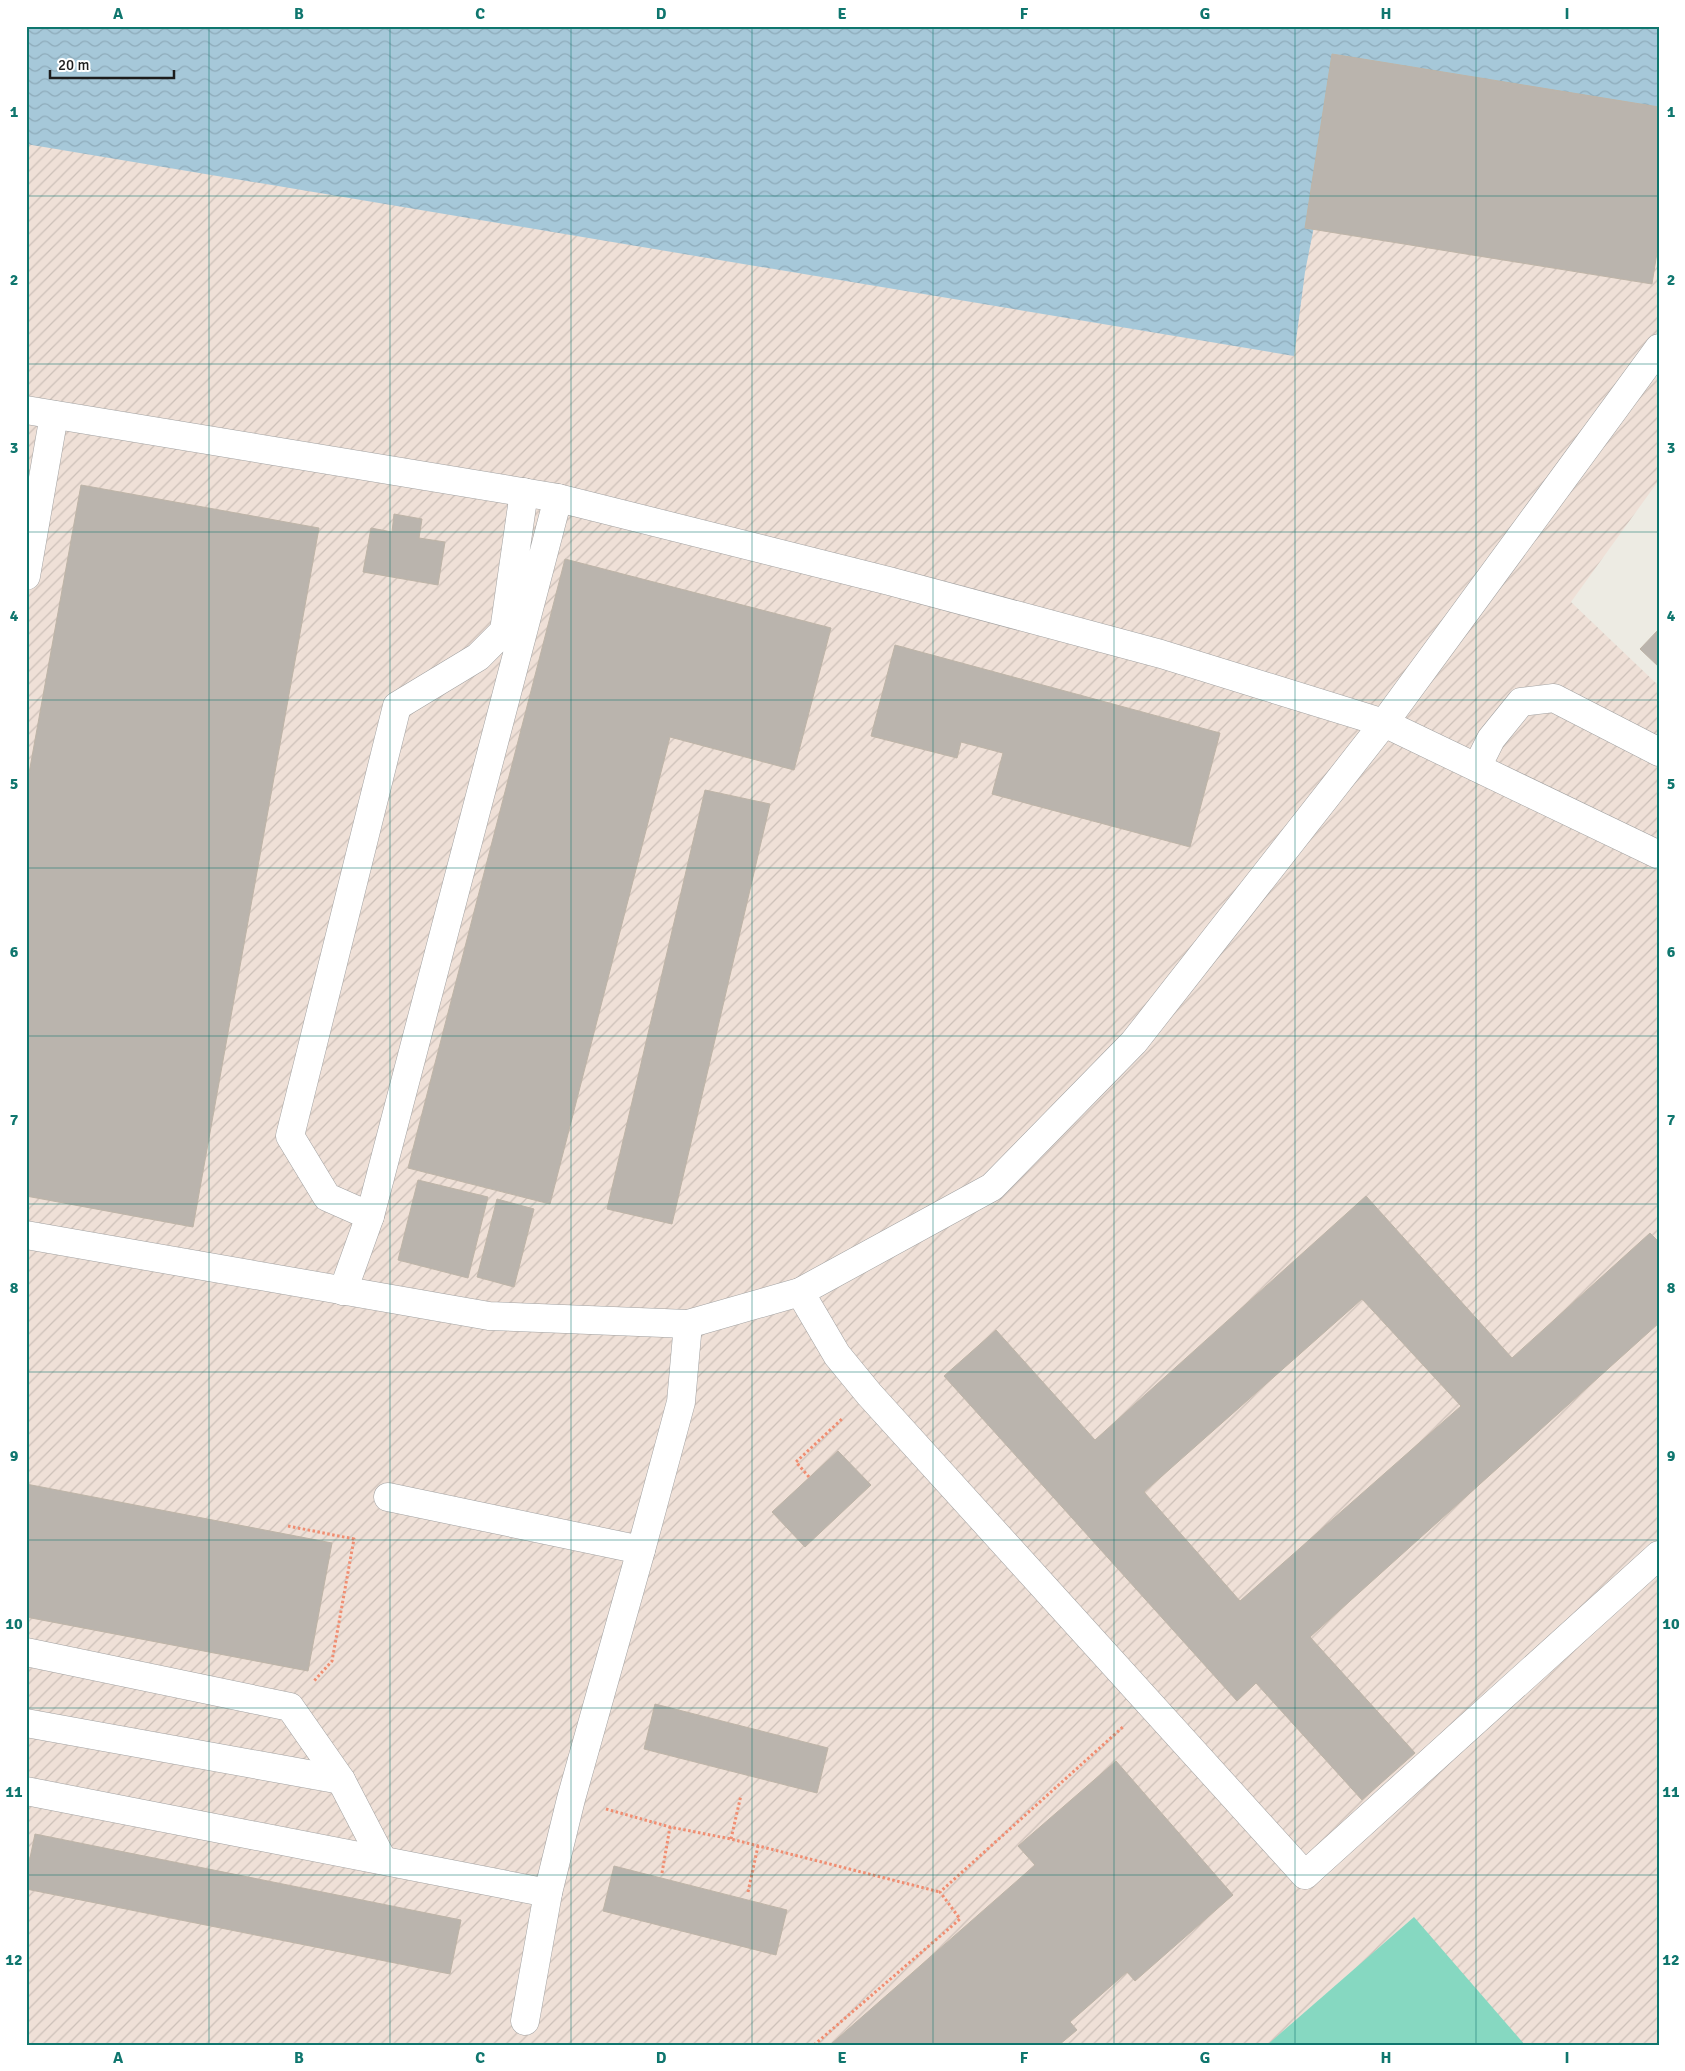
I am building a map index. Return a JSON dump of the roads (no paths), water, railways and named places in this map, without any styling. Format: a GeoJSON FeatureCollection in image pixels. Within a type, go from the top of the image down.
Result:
{"type":"FeatureCollection","features":[{"type":"Feature","properties":{"kind":"lane"},"geometry":{"type":"LineString","coordinates":[[26,1235],[489,1316],[688,1324],[800,1292],[992,1187],[1134,1042],[1384,724],[1659,348]]}},
{"type":"Feature","properties":{"kind":"lane"},"geometry":{"type":"LineString","coordinates":[[26,410],[558,498],[889,581],[1160,654],[1384,724],[1659,855]]}},
{"type":"Feature","properties":{"kind":"lane"},"geometry":{"type":"LineString","coordinates":[[26,576],[54,415]]}},
{"type":"Feature","properties":{"kind":"lane"},"geometry":{"type":"LineString","coordinates":[[370,1216],[327,1197],[290,1136],[397,706],[478,657],[504,631],[524,492]]}},
{"type":"Feature","properties":{"kind":"lane"},"geometry":{"type":"LineString","coordinates":[[343,1291],[370,1216],[558,498]]}},
{"type":"Feature","properties":{"kind":"lane"},"geometry":{"type":"LineString","coordinates":[[1477,767],[1491,739],[1521,702],[1554,698],[1659,752]]}},
{"type":"Feature","properties":{"kind":"lane"},"geometry":{"type":"LineString","coordinates":[[800,1292],[837,1355],[868,1394],[1305,1875],[1659,1555]]}},
{"type":"Feature","properties":{"kind":"lane"},"geometry":{"type":"LineString","coordinates":[[525,2020],[548,1892],[570,1799],[641,1550],[680,1402],[688,1324]]}},
{"type":"Feature","properties":{"kind":"lane"},"geometry":{"type":"LineString","coordinates":[[388,1496],[641,1550]]}},
{"type":"Feature","properties":{"kind":"lane"},"geometry":{"type":"LineString","coordinates":[[26,1652],[290,1707],[341,1780],[382,1859]]}},
{"type":"Feature","properties":{"kind":"lane"},"geometry":{"type":"LineString","coordinates":[[26,1723],[341,1780]]}},
{"type":"Feature","properties":{"kind":"lane"},"geometry":{"type":"LineString","coordinates":[[26,1791],[548,1892]]}},
{"type":"Feature","properties":{"kind":"water"},"geometry":{"type":"Polygon","coordinates":[[[26,26],[1659,26],[1659,127],[1325,171],[1305,272],[1294,356],[26,144],[26,26]]]}}]}
